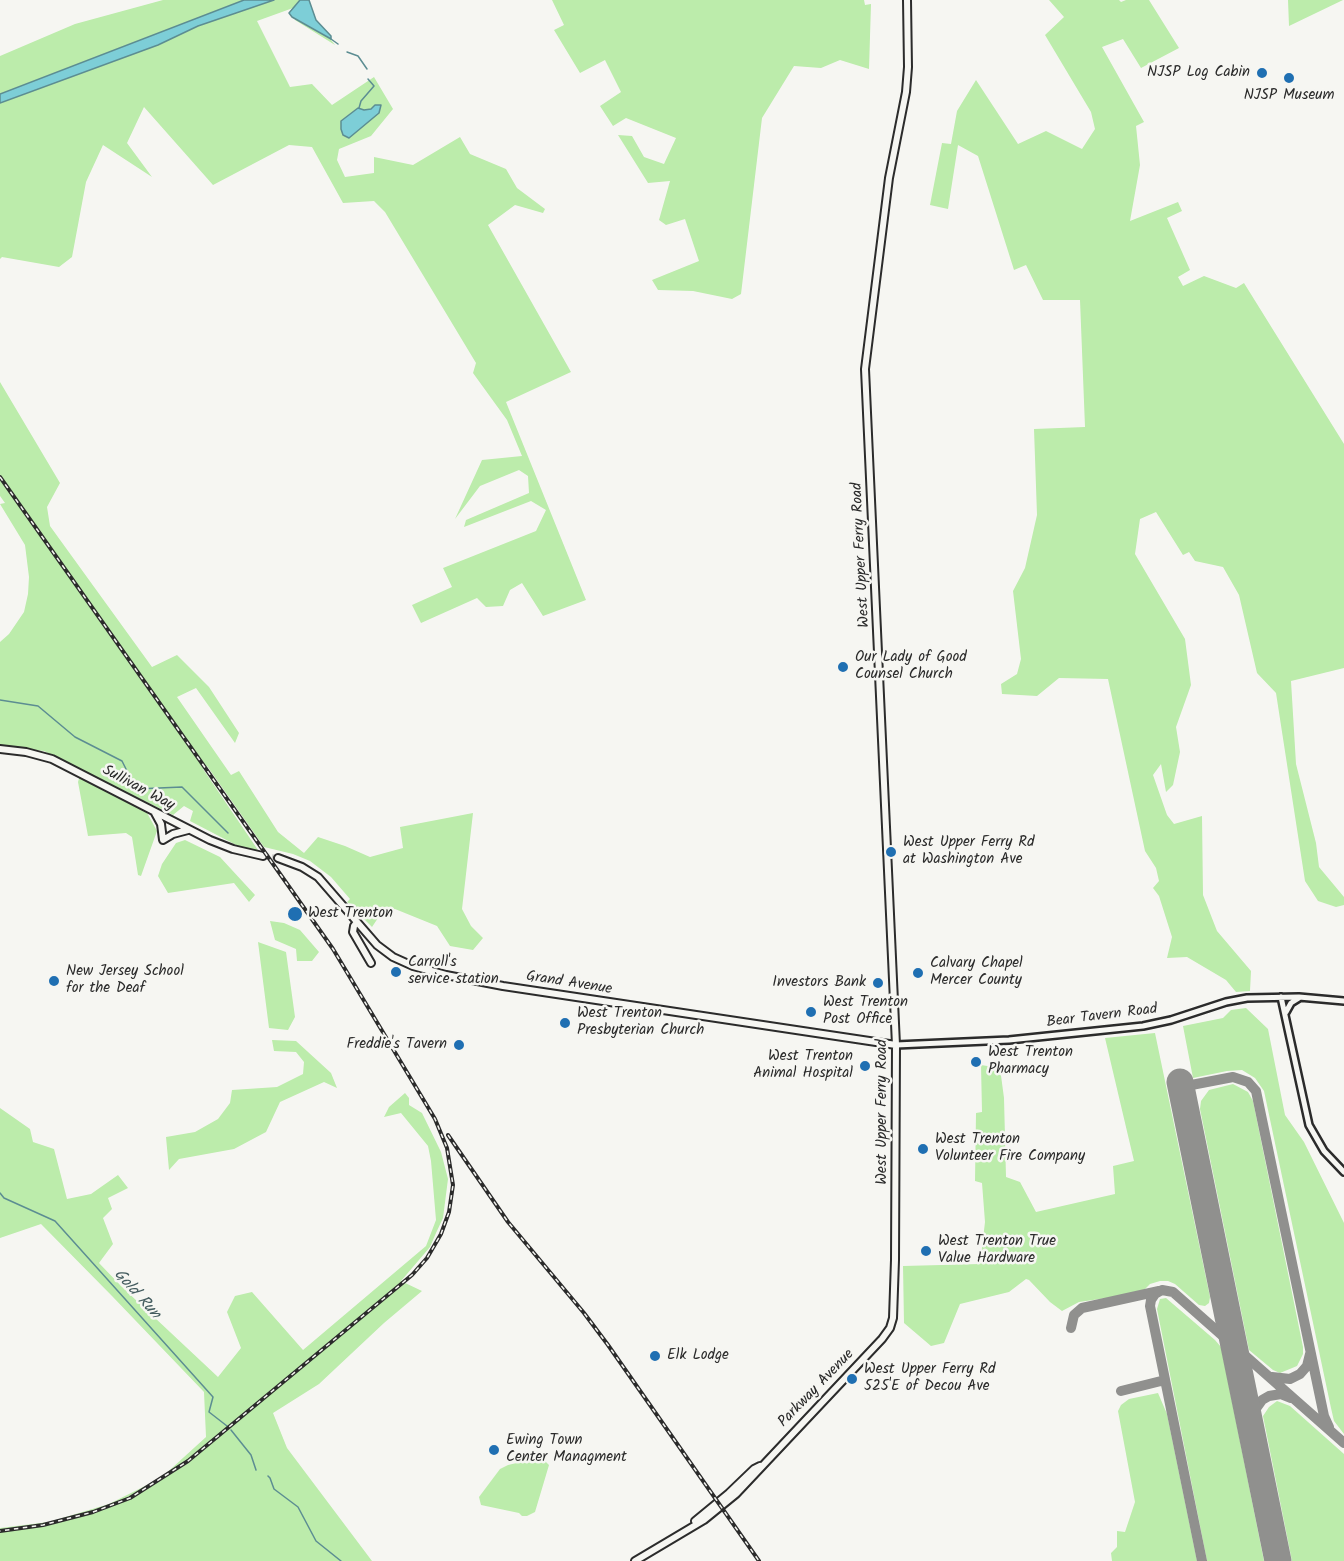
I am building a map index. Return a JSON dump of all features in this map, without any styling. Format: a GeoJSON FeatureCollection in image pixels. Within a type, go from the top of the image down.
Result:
{"type":"FeatureCollection","features":[{"type":"Feature","properties":{"kind":"main road","name":"West Upper Ferry Road"},"geometry":{"type":"LineString","coordinates":[[890,1328],[893,1318],[895,1268],[896,1045],[865,369],[889,178],[907,82],[907,0]]}},
{"type":"Feature","properties":{"kind":"main road","name":"Sullivan Way"},"geometry":{"type":"LineString","coordinates":[[0,749],[39,755],[65,765],[223,846],[263,856]]}},
{"type":"Feature","properties":{"kind":"main road"},"geometry":{"type":"LineString","coordinates":[[153,811],[160,821],[163,840],[173,834],[189,830]]}},
{"type":"Feature","properties":{"kind":"main road","name":"Grand Avenue"},"geometry":{"type":"LineString","coordinates":[[278,858],[302,867],[318,877],[377,945],[393,957],[411,965],[446,975],[594,1000],[896,1045]]}},
{"type":"Feature","properties":{"kind":"main road"},"geometry":{"type":"LineString","coordinates":[[357,922],[353,932],[371,963]]}},
{"type":"Feature","properties":{"kind":"main road","name":"Parkway Avenue"},"geometry":{"type":"LineString","coordinates":[[635,1561],[709,1516],[727,1502],[754,1476],[890,1328]]}},
{"type":"Feature","properties":{"kind":"street","name":"Bear Tavern Road"},"geometry":{"type":"LineString","coordinates":[[896,1045],[1009,1040],[1143,1026],[1236,1000],[1281,997],[1344,1000]]}},
{"type":"Feature","properties":{"kind":"street"},"geometry":{"type":"LineString","coordinates":[[1281,997],[1309,1125],[1324,1151],[1344,1172]]}},
{"type":"Feature","properties":{"kind":"street"},"geometry":{"type":"LineString","coordinates":[[1285,1017],[1289,1006],[1299,998]]}},
{"type":"Feature","properties":{"kind":"green space"},"geometry":{"type":"Polygon","coordinates":[[[163,0],[308,0],[315,19],[335,45],[295,20],[293,8],[257,21],[290,87],[312,84],[332,105],[374,77],[393,109],[371,136],[339,149],[337,160],[345,177],[374,173],[374,157],[413,165],[460,137],[470,154],[506,169],[517,188],[545,209],[543,213],[515,205],[488,225],[571,372],[506,402],[586,600],[543,616],[522,583],[510,590],[503,606],[486,607],[477,598],[421,623],[412,605],[452,587],[443,568],[536,531],[546,510],[531,501],[464,527],[466,520],[529,493],[528,476],[519,470],[480,486],[455,519],[482,460],[522,456],[507,420],[473,373],[476,363],[385,212],[374,201],[343,203],[312,147],[289,145],[213,185],[144,107],[127,143],[152,177],[103,145],[86,182],[72,257],[59,267],[2,257],[0,259],[0,56],[75,24],[163,0]]]}},
{"type":"Feature","properties":{"kind":"green space"},"geometry":{"type":"Polygon","coordinates":[[[552,0],[864,0],[865,5],[871,4],[869,69],[840,60],[821,68],[794,66],[762,118],[741,294],[732,299],[693,291],[658,290],[652,280],[699,261],[685,219],[666,225],[659,220],[670,181],[648,183],[618,135],[632,136],[644,157],[664,164],[676,138],[626,118],[613,126],[600,106],[621,92],[605,60],[580,73],[554,30],[564,25],[552,0]]]}},
{"type":"Feature","properties":{"kind":"green space"},"geometry":{"type":"Polygon","coordinates":[[[1049,0],[1119,0],[1121,2],[1149,0],[1179,48],[1141,68],[1123,39],[1102,47],[1144,122],[1136,126],[1140,165],[1130,221],[1178,202],[1182,211],[1167,218],[1190,270],[1178,277],[1183,286],[1204,276],[1236,288],[1244,283],[1344,444],[1344,668],[1291,681],[1296,764],[1316,843],[1319,867],[1344,897],[1344,905],[1336,907],[1318,901],[1305,881],[1276,693],[1257,673],[1239,595],[1223,567],[1195,561],[1189,552],[1183,555],[1156,512],[1140,519],[1135,554],[1185,639],[1191,685],[1176,727],[1180,752],[1173,785],[1166,792],[1161,764],[1153,775],[1167,815],[1174,824],[1202,816],[1203,895],[1217,931],[1251,971],[1250,991],[1236,992],[1226,980],[1187,957],[1167,958],[1172,937],[1159,896],[1153,888],[1159,881],[1156,868],[1145,851],[1108,679],[1059,678],[1037,696],[1002,694],[1001,684],[1017,674],[1021,659],[1013,591],[1025,568],[1037,515],[1034,429],[1085,427],[1080,300],[1043,300],[1026,265],[1014,270],[978,156],[958,145],[948,209],[930,205],[942,143],[951,144],[957,111],[976,80],[1018,144],[1046,131],[1082,149],[1095,129],[1091,112],[1045,35],[1064,17],[1049,0]]]}},
{"type":"Feature","properties":{"kind":"green space"},"geometry":{"type":"Polygon","coordinates":[[[1288,0],[1343,0],[1289,26],[1288,0]]]}},
{"type":"Feature","properties":{"kind":"green space"},"geometry":{"type":"Polygon","coordinates":[[[0,382],[60,483],[47,507],[50,526],[152,667],[177,655],[209,687],[239,733],[235,743],[196,688],[177,697],[231,775],[239,771],[278,832],[304,853],[318,837],[370,857],[403,848],[400,827],[473,813],[462,909],[471,926],[483,938],[473,950],[450,946],[437,926],[395,909],[382,912],[372,927],[347,902],[350,899],[331,877],[310,861],[264,847],[207,766],[203,769],[260,853],[238,846],[190,821],[193,811],[184,806],[173,815],[44,751],[0,746],[0,642],[9,634],[24,612],[29,577],[25,545],[0,504],[5,503],[0,496],[0,382]]]}},
{"type":"Feature","properties":{"kind":"green space"},"geometry":{"type":"Polygon","coordinates":[[[80,775],[146,811],[157,831],[141,876],[138,875],[132,837],[126,833],[88,836],[78,782],[80,775]]]}},
{"type":"Feature","properties":{"kind":"green space"},"geometry":{"type":"Polygon","coordinates":[[[185,840],[220,857],[255,895],[249,902],[234,883],[168,893],[158,876],[162,864],[176,843],[185,840]]]}},
{"type":"Feature","properties":{"kind":"green space"},"geometry":{"type":"Polygon","coordinates":[[[270,921],[284,923],[300,930],[319,952],[312,961],[297,961],[296,949],[275,940],[270,921]]]}},
{"type":"Feature","properties":{"kind":"green space"},"geometry":{"type":"Polygon","coordinates":[[[258,942],[286,952],[295,1017],[288,1030],[269,1028],[258,942]]]}},
{"type":"Feature","properties":{"kind":"green space"},"geometry":{"type":"Polygon","coordinates":[[[1246,1008],[1268,1029],[1285,1115],[1304,1142],[1344,1223],[1344,1434],[1334,1421],[1264,1091],[1255,1078],[1242,1070],[1193,1078],[1183,1026],[1223,1018],[1231,1010],[1246,1008]]]}},
{"type":"Feature","properties":{"kind":"green space"},"geometry":{"type":"Polygon","coordinates":[[[1155,1033],[1210,1297],[1209,1303],[1205,1306],[1199,1305],[1175,1284],[1160,1281],[1150,1284],[1141,1293],[1079,1302],[1062,1311],[1026,1279],[1009,1292],[960,1304],[944,1343],[931,1346],[904,1323],[903,1266],[980,1264],[985,1222],[982,1183],[975,1181],[976,1113],[982,1112],[981,1065],[1000,1068],[1004,1098],[1006,1177],[1020,1182],[1036,1212],[1115,1194],[1113,1166],[1134,1161],[1105,1038],[1155,1033]]]}},
{"type":"Feature","properties":{"kind":"green space"},"geometry":{"type":"Polygon","coordinates":[[[272,1040],[296,1041],[331,1073],[337,1088],[324,1082],[280,1102],[266,1132],[234,1149],[179,1159],[169,1170],[166,1137],[195,1132],[218,1119],[230,1103],[232,1090],[277,1087],[303,1074],[304,1062],[296,1052],[274,1051],[272,1040]]]}},
{"type":"Feature","properties":{"kind":"green space"},"geometry":{"type":"Polygon","coordinates":[[[1233,1084],[1248,1092],[1253,1101],[1303,1347],[1303,1354],[1297,1366],[1280,1373],[1249,1350],[1200,1109],[1201,1101],[1209,1090],[1233,1084]]]}},
{"type":"Feature","properties":{"kind":"green space"},"geometry":{"type":"Polygon","coordinates":[[[405,1093],[409,1098],[409,1105],[422,1113],[441,1152],[448,1179],[443,1218],[430,1247],[401,1281],[422,1291],[319,1384],[273,1413],[287,1448],[372,1561],[0,1561],[0,1528],[49,1522],[109,1504],[161,1478],[206,1437],[204,1392],[41,1224],[0,1238],[0,1108],[30,1129],[33,1142],[54,1149],[67,1199],[91,1194],[118,1175],[128,1188],[108,1198],[112,1209],[103,1218],[113,1244],[99,1263],[218,1377],[241,1348],[227,1312],[235,1296],[252,1292],[303,1350],[426,1246],[436,1220],[428,1146],[401,1113],[384,1117],[389,1107],[405,1093]]]}},
{"type":"Feature","properties":{"kind":"green space"},"geometry":{"type":"Polygon","coordinates":[[[1166,1298],[1221,1347],[1264,1561],[1207,1561],[1157,1309],[1160,1299],[1166,1298]]]}},
{"type":"Feature","properties":{"kind":"green space"},"geometry":{"type":"Polygon","coordinates":[[[1158,1393],[1167,1414],[1197,1561],[1112,1561],[1111,1553],[1117,1547],[1117,1531],[1125,1532],[1135,1502],[1118,1411],[1121,1405],[1129,1399],[1158,1393]]]}},
{"type":"Feature","properties":{"kind":"green space"},"geometry":{"type":"Polygon","coordinates":[[[1277,1401],[1290,1406],[1344,1454],[1344,1561],[1292,1561],[1263,1416],[1277,1401]]]}},
{"type":"Feature","properties":{"kind":"green space"},"geometry":{"type":"Polygon","coordinates":[[[534,1459],[544,1460],[549,1465],[535,1512],[522,1516],[519,1513],[481,1505],[479,1497],[500,1469],[534,1459]]]}},
{"type":"Feature","properties":{"kind":"water"},"geometry":{"type":"Polygon","coordinates":[[[244,0],[274,0],[198,26],[158,45],[0,103],[0,94],[244,0]]]}},
{"type":"Feature","properties":{"kind":"water"},"geometry":{"type":"Polygon","coordinates":[[[300,0],[309,0],[316,20],[331,36],[331,39],[292,17],[289,13],[300,0]]]}},
{"type":"Feature","properties":{"kind":"water"},"geometry":{"type":"Polygon","coordinates":[[[375,105],[381,105],[379,113],[349,138],[343,135],[341,121],[358,108],[371,109],[375,105]]]}},
{"type":"Feature","properties":{"kind":"waterway"},"geometry":{"type":"LineString","coordinates":[[331,39],[338,44]]}},
{"type":"Feature","properties":{"kind":"waterway"},"geometry":{"type":"LineString","coordinates":[[347,52],[358,56],[367,69]]}},
{"type":"Feature","properties":{"kind":"waterway"},"geometry":{"type":"LineString","coordinates":[[359,108],[361,101],[374,86],[368,79]]}},
{"type":"Feature","properties":{"kind":"waterway"},"geometry":{"type":"LineString","coordinates":[[0,700],[38,706],[75,737],[122,761],[136,789],[182,787],[228,833]]}},
{"type":"Feature","properties":{"kind":"waterway","name":"Gold Run"},"geometry":{"type":"LineString","coordinates":[[0,1193],[4,1198],[55,1221],[213,1397],[209,1412],[227,1426]]}},
{"type":"Feature","properties":{"kind":"waterway","name":"Gold Run"},"geometry":{"type":"LineString","coordinates":[[231,1430],[251,1455],[256,1470]]}},
{"type":"Feature","properties":{"kind":"waterway","name":"Gold Run"},"geometry":{"type":"LineString","coordinates":[[268,1476],[274,1489],[298,1507],[316,1541],[341,1561]]}},
{"type":"Feature","properties":{"kind":"taxiway"},"geometry":{"type":"LineString","coordinates":[[1181,1087],[1233,1077],[1248,1082],[1256,1091],[1324,1416],[1329,1427]]}},
{"type":"Feature","properties":{"kind":"taxiway"},"geometry":{"type":"LineString","coordinates":[[1202,1561],[1150,1306],[1155,1294],[1162,1290],[1173,1292],[1344,1443]]}},
{"type":"Feature","properties":{"kind":"taxiway"},"geometry":{"type":"LineString","coordinates":[[1071,1328],[1074,1315],[1082,1308],[1159,1291]]}},
{"type":"Feature","properties":{"kind":"taxiway"},"geometry":{"type":"LineString","coordinates":[[1272,1377],[1290,1379],[1300,1374],[1307,1366],[1310,1354]]}},
{"type":"Feature","properties":{"kind":"taxiway"},"geometry":{"type":"LineString","coordinates":[[1121,1391],[1165,1380]]}},
{"type":"Feature","properties":{"kind":"taxiway"},"geometry":{"type":"LineString","coordinates":[[1250,1427],[1252,1414],[1262,1400],[1281,1394],[1291,1398]]}},
{"type":"Feature","properties":{"kind":"runway"},"geometry":{"type":"LineString","coordinates":[[1180,1082],[1278,1561]]}},
{"type":"Feature","properties":{"kind":"tunnel"},"geometry":{"type":"LineString","coordinates":[[263,856],[278,858]]}},
{"type":"Feature","properties":{"kind":"railway"},"geometry":{"type":"LineString","coordinates":[[0,477],[333,949],[435,1119],[447,1148],[453,1185],[449,1212],[441,1234],[427,1258],[412,1275],[188,1461],[130,1498],[93,1512],[43,1525],[0,1531]]}},
{"type":"Feature","properties":{"kind":"railway"},"geometry":{"type":"LineString","coordinates":[[448,1135],[508,1222],[608,1345],[759,1561]]}},
{"type":"Feature","properties":{"kind":"place","name":"NJSP Log Cabin"},"geometry":{"type":"Point","coordinates":[1262,73]}},
{"type":"Feature","properties":{"kind":"place","name":"NJSP Museum"},"geometry":{"type":"Point","coordinates":[1289,78]}},
{"type":"Feature","properties":{"kind":"place","name":"Our Lady of Good Counsel Church"},"geometry":{"type":"Point","coordinates":[843,667]}},
{"type":"Feature","properties":{"kind":"place","name":"West Upper Ferry Rd at Washington Ave"},"geometry":{"type":"Point","coordinates":[891,852]}},
{"type":"Feature","properties":{"kind":"place","name":"West Trenton"},"geometry":{"type":"Point","coordinates":[295,914]}},
{"type":"Feature","properties":{"kind":"place","name":"Carroll's service station"},"geometry":{"type":"Point","coordinates":[396,972]}},
{"type":"Feature","properties":{"kind":"place","name":"Calvary Chapel Mercer County"},"geometry":{"type":"Point","coordinates":[918,973]}},
{"type":"Feature","properties":{"kind":"place","name":"New Jersey School for the Deaf"},"geometry":{"type":"Point","coordinates":[54,981]}},
{"type":"Feature","properties":{"kind":"place","name":"Investors Bank"},"geometry":{"type":"Point","coordinates":[878,983]}},
{"type":"Feature","properties":{"kind":"place","name":"West Trenton Post Office"},"geometry":{"type":"Point","coordinates":[811,1012]}},
{"type":"Feature","properties":{"kind":"place","name":"West Trenton Presbyterian Church"},"geometry":{"type":"Point","coordinates":[565,1023]}},
{"type":"Feature","properties":{"kind":"place","name":"Freddie's Tavern"},"geometry":{"type":"Point","coordinates":[459,1045]}},
{"type":"Feature","properties":{"kind":"place","name":"West Trenton Pharmacy"},"geometry":{"type":"Point","coordinates":[976,1062]}},
{"type":"Feature","properties":{"kind":"place","name":"West Trenton Animal Hospital"},"geometry":{"type":"Point","coordinates":[865,1066]}},
{"type":"Feature","properties":{"kind":"place","name":"West Trenton Volunteer Fire Company"},"geometry":{"type":"Point","coordinates":[923,1149]}},
{"type":"Feature","properties":{"kind":"place","name":"West Trenton True Value Hardware"},"geometry":{"type":"Point","coordinates":[926,1251]}},
{"type":"Feature","properties":{"kind":"place","name":"Elk Lodge"},"geometry":{"type":"Point","coordinates":[655,1356]}},
{"type":"Feature","properties":{"kind":"place","name":"West Upper Ferry Rd 525'E of Decou Ave"},"geometry":{"type":"Point","coordinates":[852,1379]}},
{"type":"Feature","properties":{"kind":"place","name":"Ewing Town Center Managment"},"geometry":{"type":"Point","coordinates":[494,1450]}}]}
